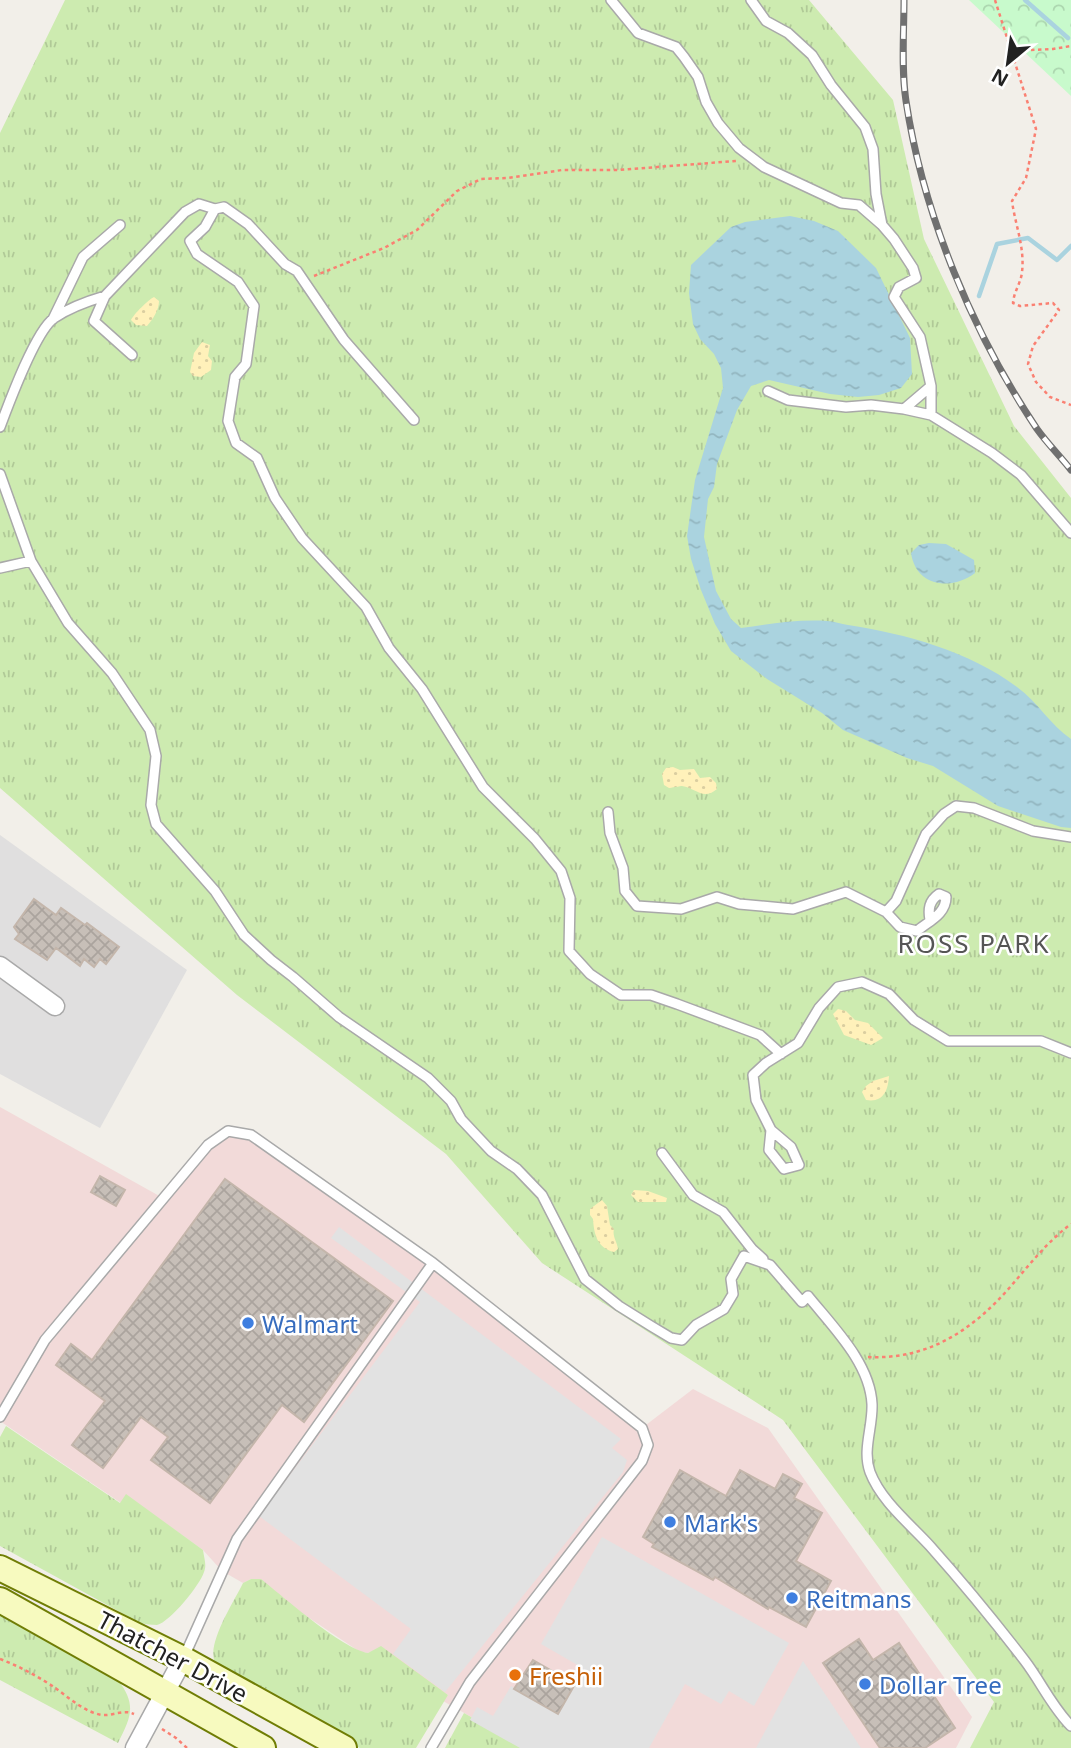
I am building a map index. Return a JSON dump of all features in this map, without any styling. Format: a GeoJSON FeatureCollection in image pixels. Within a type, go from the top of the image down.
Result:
{"type":"FeatureCollection","features":[{"type":"Feature","properties":{"kind":"main road","name":"Thatcher Drive"},"geometry":{"type":"LineString","coordinates":[[0,1568],[183,1659],[344,1748]]}},
{"type":"Feature","properties":{"kind":"main road","name":"Thatcher Drive"},"geometry":{"type":"LineString","coordinates":[[0,1600],[263,1748]]}},
{"type":"Feature","properties":{"kind":"street"},"geometry":{"type":"LineString","coordinates":[[0,966],[55,1006]]}},
{"type":"Feature","properties":{"kind":"street"},"geometry":{"type":"LineString","coordinates":[[135,1748],[183,1659]]}},
{"type":"Feature","properties":{"kind":"lane"},"geometry":{"type":"LineString","coordinates":[[611,0],[638,33],[676,47],[698,77],[706,102],[718,123],[739,148],[764,167],[841,203],[859,205],[882,225],[899,246],[916,278],[900,287],[894,297],[920,337],[931,386],[931,415]]}},
{"type":"Feature","properties":{"kind":"lane"},"geometry":{"type":"LineString","coordinates":[[751,0],[766,21],[788,33],[812,55],[831,85],[865,127],[873,149],[876,194],[882,225]]}},
{"type":"Feature","properties":{"kind":"lane"},"geometry":{"type":"LineString","coordinates":[[132,355],[94,321],[105,296],[185,212],[198,204],[215,209],[224,207],[248,224],[285,264],[297,271],[344,340],[414,420]]}},
{"type":"Feature","properties":{"kind":"lane"},"geometry":{"type":"LineString","coordinates":[[215,209],[205,227],[190,241],[197,254],[238,282],[254,306],[246,364],[235,377],[228,421],[236,443],[257,458],[275,498],[302,538],[366,607],[389,648],[422,689],[483,787],[561,871],[570,898],[569,951],[590,974],[621,995],[651,995],[677,1004],[760,1035],[781,1054]]}},
{"type":"Feature","properties":{"kind":"lane"},"geometry":{"type":"LineString","coordinates":[[0,427],[38,337],[52,319],[83,257],[120,225]]}},
{"type":"Feature","properties":{"kind":"lane"},"geometry":{"type":"LineString","coordinates":[[52,319],[85,302],[105,296]]}},
{"type":"Feature","properties":{"kind":"lane"},"geometry":{"type":"LineString","coordinates":[[904,409],[931,386]]}},
{"type":"Feature","properties":{"kind":"lane"},"geometry":{"type":"LineString","coordinates":[[768,391],[788,400],[846,407],[871,405],[931,415],[992,453],[1021,475],[1071,533]]}},
{"type":"Feature","properties":{"kind":"lane"},"geometry":{"type":"LineString","coordinates":[[0,474],[31,561],[68,624],[112,673],[150,730],[156,757],[151,805],[156,824],[215,891],[244,935],[339,1017],[428,1078],[451,1101],[461,1119],[484,1143],[542,1195],[585,1279],[671,1338],[682,1340],[696,1325],[724,1309],[733,1294],[731,1279],[744,1256],[770,1265]]}},
{"type":"Feature","properties":{"kind":"lane"},"geometry":{"type":"LineString","coordinates":[[0,568],[31,561]]}},
{"type":"Feature","properties":{"kind":"lane"},"geometry":{"type":"LineString","coordinates":[[886,912],[896,901],[926,834],[944,814],[956,806],[974,808],[1033,831],[1071,837]]}},
{"type":"Feature","properties":{"kind":"lane"},"geometry":{"type":"LineString","coordinates":[[608,812],[610,833],[623,868],[625,891],[637,906],[681,909],[717,897],[739,904],[793,909],[846,892],[886,912],[900,927],[917,931],[930,920]]}},
{"type":"Feature","properties":{"kind":"lane"},"geometry":{"type":"LineString","coordinates":[[771,1130],[756,1100],[753,1075],[766,1063],[798,1043],[818,1008],[838,987],[862,982],[889,994],[914,1020],[948,1041],[1041,1041],[1071,1053]]}},
{"type":"Feature","properties":{"kind":"lane"},"geometry":{"type":"LineString","coordinates":[[0,1417],[45,1340],[208,1144],[228,1131],[251,1135],[433,1263],[642,1428],[648,1445],[642,1461],[470,1682],[431,1748]]}},
{"type":"Feature","properties":{"kind":"lane"},"geometry":{"type":"LineString","coordinates":[[662,1153],[693,1195],[723,1212],[752,1249],[803,1302],[808,1296],[854,1356],[869,1384],[872,1404],[866,1446],[869,1471],[880,1491],[961,1581],[1026,1662],[1071,1726]]}},
{"type":"Feature","properties":{"kind":"lane"},"geometry":{"type":"LineString","coordinates":[[183,1659],[237,1539],[433,1263]]}},
{"type":"Feature","properties":{"kind":"path"},"geometry":{"type":"LineString","coordinates":[[995,0],[1036,129],[1026,178],[1012,201],[1022,250],[1022,274],[1014,292],[1013,303],[1020,306],[1053,303],[1059,310],[1033,346],[1028,364],[1035,382],[1050,397],[1071,405]]}},
{"type":"Feature","properties":{"kind":"path"},"geometry":{"type":"LineString","coordinates":[[1010,51],[1071,46]]}},
{"type":"Feature","properties":{"kind":"path"},"geometry":{"type":"LineString","coordinates":[[297,271],[317,277],[384,247],[416,230],[457,191],[481,179],[562,170],[618,170],[753,159]]}},
{"type":"Feature","properties":{"kind":"path"},"geometry":{"type":"LineString","coordinates":[[854,1356],[894,1358],[935,1346],[954,1336],[992,1306],[1043,1250],[1071,1224]]}},
{"type":"Feature","properties":{"kind":"path"},"geometry":{"type":"LineString","coordinates":[[0,1659],[23,1669],[77,1704],[102,1715],[129,1712],[176,1738],[187,1748]]}},
{"type":"Feature","properties":{"kind":"shaded area"},"geometry":{"type":"Polygon","coordinates":[[[0,835],[187,970],[100,1128],[0,1074],[0,835]]]}},
{"type":"Feature","properties":{"kind":"shaded area"},"geometry":{"type":"Polygon","coordinates":[[[0,1107],[163,1198],[208,1145],[228,1131],[251,1135],[433,1263],[642,1428],[693,1389],[768,1428],[972,1717],[956,1748],[526,1748],[443,1701],[448,1695],[378,1649],[368,1653],[360,1652],[251,1579],[243,1583],[222,1571],[203,1550],[126,1495],[121,1503],[0,1421],[0,1107]]]}},
{"type":"Feature","properties":{"kind":"shaded area"},"geometry":{"type":"Polygon","coordinates":[[[339,1227],[621,1439],[612,1448],[627,1460],[623,1472],[445,1692],[393,1654],[411,1629],[259,1516],[420,1302],[331,1238],[339,1227]]]}},
{"type":"Feature","properties":{"kind":"shaded area"},"geometry":{"type":"Polygon","coordinates":[[[602,1537],[789,1643],[754,1706],[729,1691],[721,1704],[685,1684],[649,1748],[520,1748],[470,1720],[477,1707],[493,1716],[511,1686],[557,1711],[581,1667],[541,1644],[602,1537]]]}},
{"type":"Feature","properties":{"kind":"shaded area"},"geometry":{"type":"Polygon","coordinates":[[[803,1661],[861,1748],[756,1748],[803,1661]]]}},
{"type":"Feature","properties":{"kind":"green space"},"geometry":{"type":"Polygon","coordinates":[[[65,0],[809,0],[893,100],[924,239],[1014,426],[1071,498],[1071,1748],[970,1748],[994,1702],[783,1420],[542,1263],[446,1154],[237,995],[0,788],[0,133],[65,0]]]}},
{"type":"Feature","properties":{"kind":"green space"},"geometry":{"type":"Polygon","coordinates":[[[969,0],[1071,0],[1071,96],[969,0]]]}},
{"type":"Feature","properties":{"kind":"green space"},"geometry":{"type":"Polygon","coordinates":[[[6,1426],[120,1503],[126,1494],[203,1550],[205,1567],[201,1578],[184,1602],[163,1622],[157,1625],[140,1623],[0,1546],[0,1437],[6,1426]]]}},
{"type":"Feature","properties":{"kind":"green space"},"geometry":{"type":"Polygon","coordinates":[[[251,1579],[261,1579],[343,1642],[368,1653],[381,1646],[448,1695],[416,1748],[360,1748],[227,1674],[217,1665],[213,1654],[214,1644],[243,1583],[251,1579]]]}},
{"type":"Feature","properties":{"kind":"green space"},"geometry":{"type":"Polygon","coordinates":[[[0,1615],[118,1680],[128,1697],[130,1711],[118,1743],[0,1680],[0,1615]]]}},
{"type":"Feature","properties":{"kind":"green space"},"geometry":{"type":"Polygon","coordinates":[[[464,1713],[526,1748],[445,1748],[464,1713]]]}},
{"type":"Feature","properties":{"kind":"sand"},"geometry":{"type":"Polygon","coordinates":[[[154,297],[159,301],[153,317],[147,326],[136,325],[131,320],[154,297]]]}},
{"type":"Feature","properties":{"kind":"sand"},"geometry":{"type":"Polygon","coordinates":[[[202,342],[210,345],[208,356],[212,361],[211,370],[201,377],[193,376],[190,372],[194,353],[202,342]]]}},
{"type":"Feature","properties":{"kind":"sand"},"geometry":{"type":"Polygon","coordinates":[[[666,768],[680,770],[694,769],[700,778],[710,777],[716,783],[717,789],[703,794],[682,786],[669,788],[664,785],[662,774],[666,768]]]}},
{"type":"Feature","properties":{"kind":"sand"},"geometry":{"type":"Polygon","coordinates":[[[838,1009],[846,1011],[855,1020],[868,1023],[883,1038],[871,1045],[844,1035],[833,1014],[838,1009]]]}},
{"type":"Feature","properties":{"kind":"sand"},"geometry":{"type":"Polygon","coordinates":[[[889,1076],[884,1095],[877,1100],[866,1100],[862,1092],[866,1086],[889,1076]]]}},
{"type":"Feature","properties":{"kind":"sand"},"geometry":{"type":"Polygon","coordinates":[[[634,1190],[648,1191],[667,1198],[666,1202],[638,1202],[631,1195],[634,1190]]]}},
{"type":"Feature","properties":{"kind":"sand"},"geometry":{"type":"Polygon","coordinates":[[[602,1200],[607,1206],[610,1225],[614,1229],[618,1249],[614,1252],[600,1244],[590,1215],[590,1209],[602,1200]]]}},
{"type":"Feature","properties":{"kind":"water"},"geometry":{"type":"Polygon","coordinates":[[[790,216],[814,221],[838,231],[876,268],[910,338],[912,374],[901,388],[879,395],[858,397],[830,394],[769,380],[751,386],[737,410],[717,464],[714,487],[708,499],[704,537],[716,591],[731,619],[741,628],[795,621],[832,621],[892,633],[936,646],[998,674],[1024,693],[1071,739],[1071,828],[998,806],[933,766],[907,758],[843,730],[822,713],[767,679],[731,651],[715,624],[691,559],[687,536],[695,480],[723,388],[721,368],[714,354],[700,339],[693,324],[689,293],[691,265],[731,227],[745,222],[790,216]]]}},
{"type":"Feature","properties":{"kind":"water"},"geometry":{"type":"Polygon","coordinates":[[[946,544],[974,560],[975,573],[966,579],[946,584],[927,579],[914,564],[911,553],[919,545],[946,544]]]}},
{"type":"Feature","properties":{"kind":"building"},"geometry":{"type":"Polygon","coordinates":[[[34,899],[56,915],[61,908],[119,947],[106,964],[100,959],[94,967],[84,959],[80,966],[56,948],[47,960],[15,939],[19,934],[14,927],[34,899]]]}},
{"type":"Feature","properties":{"kind":"building"},"geometry":{"type":"Polygon","coordinates":[[[100,1176],[125,1190],[116,1206],[91,1192],[100,1176]]]}},
{"type":"Feature","properties":{"kind":"building","name":"Walmart"},"geometry":{"type":"Polygon","coordinates":[[[225,1179],[393,1301],[304,1422],[282,1405],[210,1503],[151,1460],[168,1437],[141,1417],[103,1468],[72,1445],[105,1401],[56,1365],[71,1344],[92,1360],[225,1179]]]}},
{"type":"Feature","properties":{"kind":"building"},"geometry":{"type":"Polygon","coordinates":[[[680,1470],[726,1496],[740,1470],[775,1489],[783,1474],[802,1484],[794,1498],[822,1513],[796,1561],[831,1581],[806,1627],[769,1607],[768,1609],[715,1577],[713,1580],[652,1547],[654,1544],[643,1537],[680,1470]]]}},
{"type":"Feature","properties":{"kind":"building"},"geometry":{"type":"Polygon","coordinates":[[[859,1639],[873,1660],[899,1643],[955,1728],[925,1748],[880,1748],[823,1663],[859,1639]]]}},
{"type":"Feature","properties":{"kind":"building"},"geometry":{"type":"Polygon","coordinates":[[[533,1660],[575,1684],[558,1714],[514,1689],[533,1660]]]}},
{"type":"Feature","properties":{"kind":"waterway"},"geometry":{"type":"LineString","coordinates":[[1025,0],[1068,38]]}},
{"type":"Feature","properties":{"kind":"waterway"},"geometry":{"type":"LineString","coordinates":[[979,296],[997,244],[1028,238],[1057,260],[1071,246]]}},
{"type":"Feature","properties":{"kind":"railway"},"geometry":{"type":"LineString","coordinates":[[904,0],[904,89],[914,144],[938,229],[954,272],[992,354],[1037,429],[1071,470]]}},
{"type":"Feature","properties":{"kind":"place","name":"Walmart"},"geometry":{"type":"Point","coordinates":[248,1323]}},
{"type":"Feature","properties":{"kind":"place","name":"Mark's"},"geometry":{"type":"Point","coordinates":[670,1522]}},
{"type":"Feature","properties":{"kind":"place","name":"Reitmans"},"geometry":{"type":"Point","coordinates":[792,1598]}},
{"type":"Feature","properties":{"kind":"place","name":"Freshii"},"geometry":{"type":"Point","coordinates":[515,1675]}},
{"type":"Feature","properties":{"kind":"place","name":"Dollar Tree"},"geometry":{"type":"Point","coordinates":[865,1684]}},
{"type":"Feature","properties":{"kind":"district","name":"ROSS PARK"},"geometry":{"type":"Point","coordinates":[974,943]}}]}
